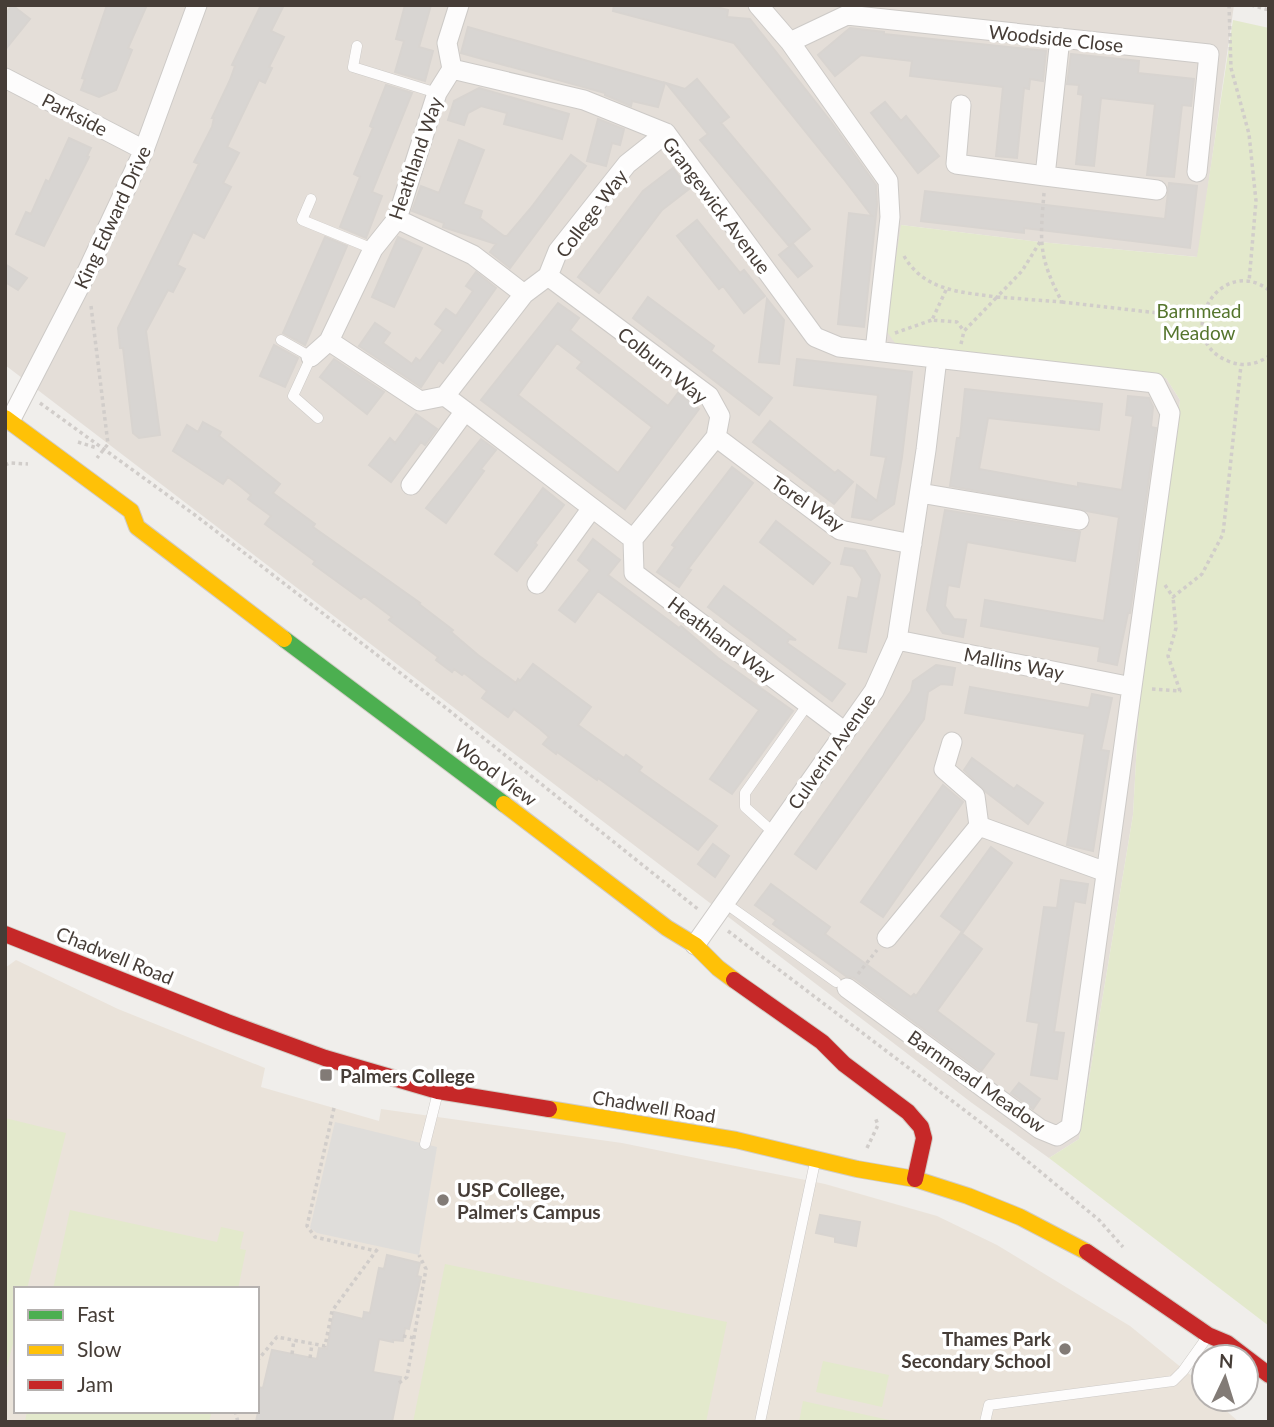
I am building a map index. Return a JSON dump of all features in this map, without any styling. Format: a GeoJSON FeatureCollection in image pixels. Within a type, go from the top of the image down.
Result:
{"type":"FeatureCollection","features":[{"type":"Feature","properties":{"kind":"main road","name":"Wood View"},"geometry":{"type":"LineString","coordinates":[[7,426],[36,439],[131,511],[137,527],[667,928],[695,945],[718,968],[822,1042],[844,1064],[908,1112],[924,1138],[915,1179]]}},
{"type":"Feature","properties":{"kind":"main road"},"geometry":{"type":"LineString","coordinates":[[115,520],[123,527],[137,527]]}},
{"type":"Feature","properties":{"kind":"main road","name":"Chadwell Road"},"geometry":{"type":"LineString","coordinates":[[5,934],[325,1058],[438,1091],[736,1140],[915,1179],[988,1205],[1077,1245],[1208,1335],[1227,1343],[1269,1375]]}},
{"type":"Feature","properties":{"kind":"street","name":"King Edward Drive"},"geometry":{"type":"LineString","coordinates":[[7,426],[85,276],[145,150],[197,5]]}},
{"type":"Feature","properties":{"kind":"street"},"geometry":{"type":"LineString","coordinates":[[452,69],[447,43],[459,5]]}},
{"type":"Feature","properties":{"kind":"street"},"geometry":{"type":"LineString","coordinates":[[758,5],[790,42],[888,181],[890,216],[875,351]]}},
{"type":"Feature","properties":{"kind":"street","name":"Woodside Close"},"geometry":{"type":"LineString","coordinates":[[790,42],[847,15],[1209,54],[1197,172]]}},
{"type":"Feature","properties":{"kind":"street"},"geometry":{"type":"LineString","coordinates":[[1045,176],[1060,38]]}},
{"type":"Feature","properties":{"kind":"street","name":"Heathland Way"},"geometry":{"type":"LineString","coordinates":[[312,357],[329,341],[373,248],[397,219],[437,93],[452,69]]}},
{"type":"Feature","properties":{"kind":"street","name":"Grangewick Avenue"},"geometry":{"type":"LineString","coordinates":[[452,69],[584,100],[666,133],[815,337],[839,347],[1155,383],[1170,413]]}},
{"type":"Feature","properties":{"kind":"street","name":"Parkside"},"geometry":{"type":"LineString","coordinates":[[5,78],[145,150]]}},
{"type":"Feature","properties":{"kind":"street"},"geometry":{"type":"LineString","coordinates":[[961,105],[956,164],[1157,190]]}},
{"type":"Feature","properties":{"kind":"street","name":"College Way"},"geometry":{"type":"LineString","coordinates":[[445,396],[524,294],[548,276],[558,251],[627,164],[666,133]]}},
{"type":"Feature","properties":{"kind":"street"},"geometry":{"type":"LineString","coordinates":[[397,219],[473,255],[524,294]]}},
{"type":"Feature","properties":{"kind":"street","name":"Colburn Way"},"geometry":{"type":"LineString","coordinates":[[548,276],[709,396],[720,416],[716,437]]}},
{"type":"Feature","properties":{"kind":"street"},"geometry":{"type":"LineString","coordinates":[[329,341],[419,401],[445,396],[633,539],[716,437]]}},
{"type":"Feature","properties":{"kind":"street","name":"Culverin Avenue"},"geometry":{"type":"LineString","coordinates":[[695,945],[874,691],[897,640],[920,493],[937,358]]}},
{"type":"Feature","properties":{"kind":"street"},"geometry":{"type":"LineString","coordinates":[[411,485],[465,411]]}},
{"type":"Feature","properties":{"kind":"street","name":"Barnmead Meadow"},"geometry":{"type":"LineString","coordinates":[[842,985],[1040,1129],[1056,1136],[1071,1127],[1170,413]]}},
{"type":"Feature","properties":{"kind":"street","name":"Torel Way"},"geometry":{"type":"LineString","coordinates":[[716,437],[840,530],[912,544]]}},
{"type":"Feature","properties":{"kind":"street"},"geometry":{"type":"LineString","coordinates":[[920,493],[1079,520]]}},
{"type":"Feature","properties":{"kind":"street"},"geometry":{"type":"LineString","coordinates":[[537,584],[592,508]]}},
{"type":"Feature","properties":{"kind":"street","name":"Heathland Way"},"geometry":{"type":"LineString","coordinates":[[633,539],[634,573],[845,732]]}},
{"type":"Feature","properties":{"kind":"street","name":"Mallins Way"},"geometry":{"type":"LineString","coordinates":[[897,640],[1132,687]]}},
{"type":"Feature","properties":{"kind":"street"},"geometry":{"type":"LineString","coordinates":[[887,937],[979,827],[975,796],[944,769],[951,742]]}},
{"type":"Feature","properties":{"kind":"street"},"geometry":{"type":"LineString","coordinates":[[979,827],[1106,872]]}},
{"type":"Feature","properties":{"kind":"lane"},"geometry":{"type":"LineString","coordinates":[[357,46],[352,67],[437,93]]}},
{"type":"Feature","properties":{"kind":"lane"},"geometry":{"type":"LineString","coordinates":[[311,199],[302,220],[373,248]]}},
{"type":"Feature","properties":{"kind":"lane"},"geometry":{"type":"LineString","coordinates":[[281,340],[312,357],[293,396],[318,418]]}},
{"type":"Feature","properties":{"kind":"lane"},"geometry":{"type":"LineString","coordinates":[[774,833],[745,807],[745,793],[808,704]]}},
{"type":"Feature","properties":{"kind":"lane"},"geometry":{"type":"LineString","coordinates":[[725,903],[842,985]]}},
{"type":"Feature","properties":{"kind":"lane"},"geometry":{"type":"LineString","coordinates":[[425,1144],[438,1091]]}},
{"type":"Feature","properties":{"kind":"lane"},"geometry":{"type":"LineString","coordinates":[[760,1422],[816,1159]]}},
{"type":"Feature","properties":{"kind":"lane"},"geometry":{"type":"LineString","coordinates":[[985,1422],[989,1405],[1173,1381],[1208,1335]]}},
{"type":"Feature","properties":{"kind":"path"},"geometry":{"type":"LineString","coordinates":[[1229,5],[1230,68],[1249,134],[1256,201],[1248,282]]}},
{"type":"Feature","properties":{"kind":"path"},"geometry":{"type":"LineString","coordinates":[[1251,5],[1269,10]]}},
{"type":"Feature","properties":{"kind":"path"},"geometry":{"type":"LineString","coordinates":[[1045,176],[1040,242],[1047,273],[1062,302]]}},
{"type":"Feature","properties":{"kind":"path"},"geometry":{"type":"LineString","coordinates":[[958,360],[964,331],[1022,271],[1040,242]]}},
{"type":"Feature","properties":{"kind":"path"},"geometry":{"type":"LineString","coordinates":[[85,276],[94,318],[108,444],[102,450]]}},
{"type":"Feature","properties":{"kind":"path"},"geometry":{"type":"LineString","coordinates":[[1269,290],[1248,282],[1222,287],[1206,304],[1202,318],[1204,336],[1209,346],[1225,360],[1241,365],[1256,363],[1269,356]]}},
{"type":"Feature","properties":{"kind":"path"},"geometry":{"type":"LineString","coordinates":[[932,320],[946,290]]}},
{"type":"Feature","properties":{"kind":"path"},"geometry":{"type":"LineString","coordinates":[[997,297],[1202,318]]}},
{"type":"Feature","properties":{"kind":"path"},"geometry":{"type":"LineString","coordinates":[[875,351],[895,332],[932,320],[957,322],[964,331]]}},
{"type":"Feature","properties":{"kind":"path"},"geometry":{"type":"LineString","coordinates":[[1172,597],[1202,574],[1223,534],[1241,365]]}},
{"type":"Feature","properties":{"kind":"path"},"geometry":{"type":"LineString","coordinates":[[35,399],[195,515],[446,708],[699,910]]}},
{"type":"Feature","properties":{"kind":"path"},"geometry":{"type":"LineString","coordinates":[[1132,687],[1180,691],[1168,656],[1176,628],[1172,597],[1150,562]]}},
{"type":"Feature","properties":{"kind":"path"},"geometry":{"type":"LineString","coordinates":[[725,929],[980,1122],[1099,1220],[1126,1250]]}},
{"type":"Feature","properties":{"kind":"path"},"geometry":{"type":"LineString","coordinates":[[259,1359],[277,1337],[325,1346],[332,1311],[378,1249],[315,1237],[307,1226],[334,1108]]}},
{"type":"Feature","properties":{"kind":"path"},"geometry":{"type":"LineString","coordinates":[[860,1154],[866,1149],[878,1125],[874,1114]]}},
{"type":"Feature","properties":{"kind":"path"},"geometry":{"type":"LineString","coordinates":[[399,1383],[407,1377],[426,1269],[419,1255]]}},
{"type":"Feature","properties":{"kind":"path"},"geometry":{"type":"LineString","coordinates":[[403,1336],[414,1338]]}},
{"type":"Feature","properties":{"kind":"path"},"geometry":{"type":"LineString","coordinates":[[292,1354],[294,1340]]}},
{"type":"Feature","properties":{"kind":"path"},"geometry":{"type":"LineString","coordinates":[[310,1357],[312,1344]]}},
{"type":"Feature","properties":{"kind":"shaded area"},"geometry":{"type":"Polygon","coordinates":[[[5,5],[1234,5],[1198,257],[901,225],[895,343],[1166,378],[1180,400],[1139,706],[1133,815],[1079,1139],[1049,1158],[972,1103],[5,365],[5,5]]]}},
{"type":"Feature","properties":{"kind":"shaded area","name":"USP College, Palmer's Campus"},"geometry":{"type":"Polygon","coordinates":[[[16,960],[118,1009],[265,1068],[261,1087],[379,1121],[381,1109],[622,1143],[825,1184],[937,1216],[997,1245],[1130,1326],[1190,1375],[1190,1413],[1229,1413],[1239,1422],[5,1422],[5,968],[16,960]]]}},
{"type":"Feature","properties":{"kind":"shaded area"},"geometry":{"type":"Polygon","coordinates":[[[335,1122],[437,1147],[419,1255],[317,1233],[310,1228],[335,1122]]]}},
{"type":"Feature","properties":{"kind":"green space"},"geometry":{"type":"Polygon","coordinates":[[[1233,20],[1269,28],[1269,1326],[1049,1158],[1079,1139],[1133,815],[1139,706],[1180,400],[1166,378],[895,343],[885,329],[901,225],[1197,257],[1233,20]]]}},
{"type":"Feature","properties":{"kind":"green space"},"geometry":{"type":"Polygon","coordinates":[[[5,1118],[66,1133],[28,1287],[14,1287],[14,1340],[5,1375],[5,1118]]]}},
{"type":"Feature","properties":{"kind":"green space"},"geometry":{"type":"Polygon","coordinates":[[[70,1210],[217,1242],[221,1227],[244,1232],[240,1249],[246,1250],[238,1287],[53,1287],[70,1210]]]}},
{"type":"Feature","properties":{"kind":"green space"},"geometry":{"type":"Polygon","coordinates":[[[445,1264],[727,1322],[706,1422],[413,1422],[445,1264]]]}},
{"type":"Feature","properties":{"kind":"green space"},"geometry":{"type":"Polygon","coordinates":[[[823,1361],[889,1375],[882,1407],[816,1392],[823,1361]]]}},
{"type":"Feature","properties":{"kind":"green space"},"geometry":{"type":"Polygon","coordinates":[[[803,1401],[889,1420],[889,1422],[799,1422],[803,1401]]]}},
{"type":"Feature","properties":{"kind":"green space"},"geometry":{"type":"Polygon","coordinates":[[[27,1413],[211,1413],[209,1422],[25,1422],[27,1413]]]}},
{"type":"Feature","properties":{"kind":"building"},"geometry":{"type":"Polygon","coordinates":[[[12,5],[30,19],[5,50],[5,15],[12,5]]]}},
{"type":"Feature","properties":{"kind":"building"},"geometry":{"type":"Polygon","coordinates":[[[107,5],[147,5],[128,48],[132,50],[116,90],[99,97],[81,90],[85,79],[82,78],[107,5]]]}},
{"type":"Feature","properties":{"kind":"building"},"geometry":{"type":"Polygon","coordinates":[[[261,5],[284,5],[271,31],[284,37],[269,67],[272,68],[265,83],[259,80],[227,147],[239,153],[223,183],[231,187],[204,238],[193,232],[177,265],[185,269],[173,292],[168,290],[146,331],[160,435],[139,438],[133,433],[123,348],[120,348],[118,328],[199,164],[194,162],[212,127],[212,118],[235,66],[232,65],[261,5]]]}},
{"type":"Feature","properties":{"kind":"building"},"geometry":{"type":"Polygon","coordinates":[[[405,5],[431,5],[419,47],[433,51],[425,81],[395,72],[404,41],[396,39],[405,5]]]}},
{"type":"Feature","properties":{"kind":"building"},"geometry":{"type":"Polygon","coordinates":[[[614,5],[709,5],[728,10],[727,17],[750,19],[832,123],[876,185],[877,205],[864,327],[838,324],[849,213],[872,216],[843,178],[734,43],[613,11],[614,5]]]}},
{"type":"Feature","properties":{"kind":"building"},"geometry":{"type":"Polygon","coordinates":[[[468,27],[665,83],[658,107],[632,101],[631,106],[605,93],[461,53],[468,27]]]}},
{"type":"Feature","properties":{"kind":"building"},"geometry":{"type":"Polygon","coordinates":[[[850,28],[1046,51],[1043,81],[1030,79],[1029,89],[1024,88],[1017,158],[996,156],[1003,87],[910,76],[912,61],[861,55],[835,76],[818,55],[850,28]]]}},
{"type":"Feature","properties":{"kind":"building"},"geometry":{"type":"Polygon","coordinates":[[[1071,54],[1139,61],[1138,73],[1194,79],[1191,106],[1182,105],[1174,177],[1147,175],[1155,104],[1101,98],[1094,166],[1076,164],[1083,95],[1078,94],[1079,85],[1067,84],[1071,54]]]}},
{"type":"Feature","properties":{"kind":"building"},"geometry":{"type":"Polygon","coordinates":[[[697,79],[729,117],[721,123],[810,229],[789,246],[700,140],[708,134],[666,83],[685,89],[697,79]]]}},
{"type":"Feature","properties":{"kind":"building"},"geometry":{"type":"Polygon","coordinates":[[[386,85],[412,93],[372,192],[382,196],[366,238],[340,227],[360,177],[354,174],[373,128],[370,126],[386,85]]]}},
{"type":"Feature","properties":{"kind":"building"},"geometry":{"type":"Polygon","coordinates":[[[479,88],[569,114],[562,139],[504,124],[507,113],[481,106],[468,113],[464,125],[448,120],[454,101],[479,88]]]}},
{"type":"Feature","properties":{"kind":"building"},"geometry":{"type":"Polygon","coordinates":[[[885,102],[901,121],[906,116],[939,156],[918,173],[871,113],[885,102]]]}},
{"type":"Feature","properties":{"kind":"building"},"geometry":{"type":"Polygon","coordinates":[[[598,119],[624,129],[620,145],[612,143],[606,166],[587,161],[598,119]]]}},
{"type":"Feature","properties":{"kind":"building"},"geometry":{"type":"Polygon","coordinates":[[[69,138],[91,148],[87,156],[89,157],[44,246],[16,234],[26,212],[31,214],[46,180],[49,182],[69,138]]]}},
{"type":"Feature","properties":{"kind":"building"},"geometry":{"type":"Polygon","coordinates":[[[459,140],[484,150],[463,204],[482,211],[480,218],[504,236],[507,236],[530,209],[571,155],[586,166],[510,268],[490,252],[496,244],[443,227],[444,223],[412,211],[421,186],[439,193],[459,140]]]}},
{"type":"Feature","properties":{"kind":"building"},"geometry":{"type":"Polygon","coordinates":[[[673,168],[689,189],[662,210],[599,293],[578,277],[643,191],[673,168]]]}},
{"type":"Feature","properties":{"kind":"building"},"geometry":{"type":"Polygon","coordinates":[[[1169,183],[1197,186],[1190,248],[1024,228],[1024,233],[921,221],[925,191],[1165,219],[1169,183]]]}},
{"type":"Feature","properties":{"kind":"building"},"geometry":{"type":"Polygon","coordinates":[[[697,220],[740,273],[744,270],[765,296],[744,313],[723,286],[719,289],[677,236],[697,220]]]}},
{"type":"Feature","properties":{"kind":"building"},"geometry":{"type":"Polygon","coordinates":[[[325,237],[347,246],[305,345],[283,333],[325,237]]]}},
{"type":"Feature","properties":{"kind":"building"},"geometry":{"type":"Polygon","coordinates":[[[398,237],[422,248],[394,307],[372,297],[398,237]]]}},
{"type":"Feature","properties":{"kind":"building"},"geometry":{"type":"Polygon","coordinates":[[[793,244],[812,266],[798,277],[779,255],[793,244]]]}},
{"type":"Feature","properties":{"kind":"building"},"geometry":{"type":"Polygon","coordinates":[[[5,264],[27,278],[18,290],[5,282],[5,264]]]}},
{"type":"Feature","properties":{"kind":"building"},"geometry":{"type":"Polygon","coordinates":[[[476,272],[496,288],[443,363],[439,360],[421,387],[359,346],[375,323],[390,333],[383,343],[412,364],[416,358],[420,361],[443,330],[435,324],[446,309],[456,316],[473,291],[466,286],[476,272]]]}},
{"type":"Feature","properties":{"kind":"building"},"geometry":{"type":"Polygon","coordinates":[[[648,297],[714,346],[711,351],[772,398],[759,415],[633,318],[648,297]]]}},
{"type":"Feature","properties":{"kind":"building"},"geometry":{"type":"Polygon","coordinates":[[[767,299],[784,320],[779,364],[759,362],[767,299]]]}},
{"type":"Feature","properties":{"kind":"building"},"geometry":{"type":"Polygon","coordinates":[[[558,303],[579,318],[570,330],[668,406],[678,393],[699,409],[625,509],[481,400],[558,303]],[[557,343],[518,395],[618,473],[652,427],[577,368],[582,362],[557,343]]]}},
{"type":"Feature","properties":{"kind":"building"},"geometry":{"type":"Polygon","coordinates":[[[274,345],[298,358],[285,387],[260,376],[274,345]]]}},
{"type":"Feature","properties":{"kind":"building"},"geometry":{"type":"Polygon","coordinates":[[[334,359],[384,392],[367,414],[320,377],[334,359]]]}},
{"type":"Feature","properties":{"kind":"building"},"geometry":{"type":"Polygon","coordinates":[[[797,359],[912,372],[894,504],[871,520],[852,517],[857,485],[877,501],[886,457],[871,455],[878,395],[794,385],[797,359]]]}},
{"type":"Feature","properties":{"kind":"building"},"geometry":{"type":"Polygon","coordinates":[[[965,389],[1102,404],[1099,430],[988,418],[979,469],[1078,487],[1078,483],[1122,490],[1133,416],[1126,415],[1128,396],[1149,398],[1153,407],[1151,427],[1156,428],[1130,613],[1117,665],[1098,661],[1100,647],[981,626],[985,600],[1104,621],[1119,517],[950,486],[957,438],[960,438],[965,389]]]}},
{"type":"Feature","properties":{"kind":"building"},"geometry":{"type":"Polygon","coordinates":[[[416,414],[437,429],[425,445],[421,442],[391,482],[369,465],[390,438],[395,443],[416,414]]]}},
{"type":"Feature","properties":{"kind":"building"},"geometry":{"type":"Polygon","coordinates":[[[770,421],[835,473],[838,470],[853,482],[834,504],[753,442],[770,421]]]}},
{"type":"Feature","properties":{"kind":"building"},"geometry":{"type":"Polygon","coordinates":[[[203,422],[221,432],[219,436],[280,484],[273,493],[315,524],[313,527],[420,603],[478,655],[516,683],[533,664],[591,707],[578,725],[624,758],[626,755],[642,767],[639,771],[717,826],[698,850],[598,778],[597,780],[557,752],[556,754],[543,744],[549,737],[540,729],[514,709],[508,717],[482,698],[487,691],[464,673],[462,675],[454,669],[452,672],[436,660],[438,657],[389,620],[392,617],[364,596],[361,599],[313,564],[315,561],[265,524],[271,516],[248,499],[251,495],[240,486],[228,477],[223,484],[173,451],[187,425],[198,432],[203,422]]]}},
{"type":"Feature","properties":{"kind":"building"},"geometry":{"type":"Polygon","coordinates":[[[481,439],[496,450],[446,523],[426,508],[481,439]]]}},
{"type":"Feature","properties":{"kind":"building"},"geometry":{"type":"Polygon","coordinates":[[[732,467],[753,483],[688,569],[691,570],[679,587],[657,572],[675,547],[672,545],[732,467]]]}},
{"type":"Feature","properties":{"kind":"building"},"geometry":{"type":"Polygon","coordinates":[[[543,488],[564,505],[517,571],[495,554],[543,488]]]}},
{"type":"Feature","properties":{"kind":"building"},"geometry":{"type":"Polygon","coordinates":[[[945,510],[1080,532],[1075,561],[967,542],[959,587],[948,585],[945,606],[954,619],[966,620],[963,637],[943,633],[927,610],[945,510]]]}},
{"type":"Feature","properties":{"kind":"building"},"geometry":{"type":"Polygon","coordinates":[[[776,521],[830,563],[813,584],[760,542],[776,521]]]}},
{"type":"Feature","properties":{"kind":"building"},"geometry":{"type":"Polygon","coordinates":[[[593,539],[620,560],[608,575],[679,628],[681,626],[718,658],[793,711],[732,794],[710,779],[759,710],[598,591],[575,622],[559,610],[590,570],[578,560],[593,539]]]}},
{"type":"Feature","properties":{"kind":"building"},"geometry":{"type":"Polygon","coordinates":[[[845,548],[865,551],[880,575],[866,652],[839,648],[848,597],[858,599],[862,579],[853,566],[841,564],[845,548]]]}},
{"type":"Feature","properties":{"kind":"building"},"geometry":{"type":"Polygon","coordinates":[[[724,586],[796,640],[789,639],[787,643],[845,684],[832,701],[708,607],[724,586]]]}},
{"type":"Feature","properties":{"kind":"building"},"geometry":{"type":"Polygon","coordinates":[[[936,665],[955,668],[952,685],[941,684],[928,692],[924,719],[816,869],[795,854],[911,691],[913,681],[936,665]]]}},
{"type":"Feature","properties":{"kind":"building"},"geometry":{"type":"Polygon","coordinates":[[[970,687],[1089,708],[1092,694],[1112,698],[1101,750],[1109,751],[1093,851],[1067,845],[1085,734],[965,713],[970,687]]]}},
{"type":"Feature","properties":{"kind":"building"},"geometry":{"type":"Polygon","coordinates":[[[972,758],[1014,789],[1017,785],[1043,803],[1028,824],[986,792],[964,770],[972,758]]]}},
{"type":"Feature","properties":{"kind":"building"},"geometry":{"type":"Polygon","coordinates":[[[943,785],[963,802],[883,917],[861,902],[943,785]]]}},
{"type":"Feature","properties":{"kind":"building"},"geometry":{"type":"Polygon","coordinates":[[[713,844],[729,856],[715,877],[698,864],[713,844]]]}},
{"type":"Feature","properties":{"kind":"building"},"geometry":{"type":"Polygon","coordinates":[[[991,847],[1012,863],[963,932],[941,916],[991,847]]]}},
{"type":"Feature","properties":{"kind":"building"},"geometry":{"type":"Polygon","coordinates":[[[1061,880],[1088,884],[1085,903],[1074,901],[1054,1032],[1064,1033],[1057,1079],[1031,1075],[1039,1023],[1027,1021],[1044,907],[1057,908],[1061,880]]]}},
{"type":"Feature","properties":{"kind":"building"},"geometry":{"type":"Polygon","coordinates":[[[771,884],[830,927],[825,934],[911,997],[914,994],[916,996],[961,933],[982,949],[937,1011],[994,1054],[981,1071],[854,978],[846,976],[773,924],[776,920],[755,905],[771,884]]]}},
{"type":"Feature","properties":{"kind":"building"},"geometry":{"type":"Polygon","coordinates":[[[1019,1083],[1040,1099],[1033,1109],[1011,1093],[1019,1083]]]}},
{"type":"Feature","properties":{"kind":"building"},"geometry":{"type":"Polygon","coordinates":[[[820,1215],[860,1222],[856,1246],[835,1242],[835,1237],[816,1233],[820,1215]]]}},
{"type":"Feature","properties":{"kind":"building"},"geometry":{"type":"Polygon","coordinates":[[[387,1255],[420,1263],[417,1276],[421,1277],[409,1329],[405,1328],[403,1341],[379,1339],[373,1372],[401,1377],[392,1422],[256,1422],[259,1413],[259,1387],[263,1388],[272,1350],[317,1359],[319,1348],[327,1349],[334,1312],[363,1319],[364,1312],[370,1313],[379,1268],[384,1269],[387,1255]]]}},
{"type":"Feature","properties":{"kind":"traffic: fast"},"geometry":{"type":"LineString","coordinates":[[284,639],[504,804]]}},
{"type":"Feature","properties":{"kind":"traffic: slow"},"geometry":{"type":"LineString","coordinates":[[5,418],[131,511],[137,527],[284,639]]}},
{"type":"Feature","properties":{"kind":"traffic: slow"},"geometry":{"type":"LineString","coordinates":[[504,804],[667,928],[695,945],[734,980]]}},
{"type":"Feature","properties":{"kind":"traffic: slow"},"geometry":{"type":"LineString","coordinates":[[549,1109],[736,1140],[857,1169],[915,1179],[1020,1217],[1087,1252]]}},
{"type":"Feature","properties":{"kind":"traffic: jam"},"geometry":{"type":"LineString","coordinates":[[5,934],[325,1058],[438,1091],[549,1109]]}},
{"type":"Feature","properties":{"kind":"traffic: jam"},"geometry":{"type":"LineString","coordinates":[[734,980],[822,1042],[844,1064],[908,1112],[921,1127],[924,1138],[915,1179]]}},
{"type":"Feature","properties":{"kind":"traffic: jam"},"geometry":{"type":"LineString","coordinates":[[1087,1252],[1208,1335],[1227,1343],[1269,1375]]}},
{"type":"Feature","properties":{"kind":"place","name":"Palmers College"},"geometry":{"type":"Point","coordinates":[326,1075]}},
{"type":"Feature","properties":{"kind":"place","name":"USP College, Palmer's Campus"},"geometry":{"type":"Point","coordinates":[443,1200]}},
{"type":"Feature","properties":{"kind":"place","name":"Thames Park Secondary School"},"geometry":{"type":"Point","coordinates":[1065,1349]}}]}
